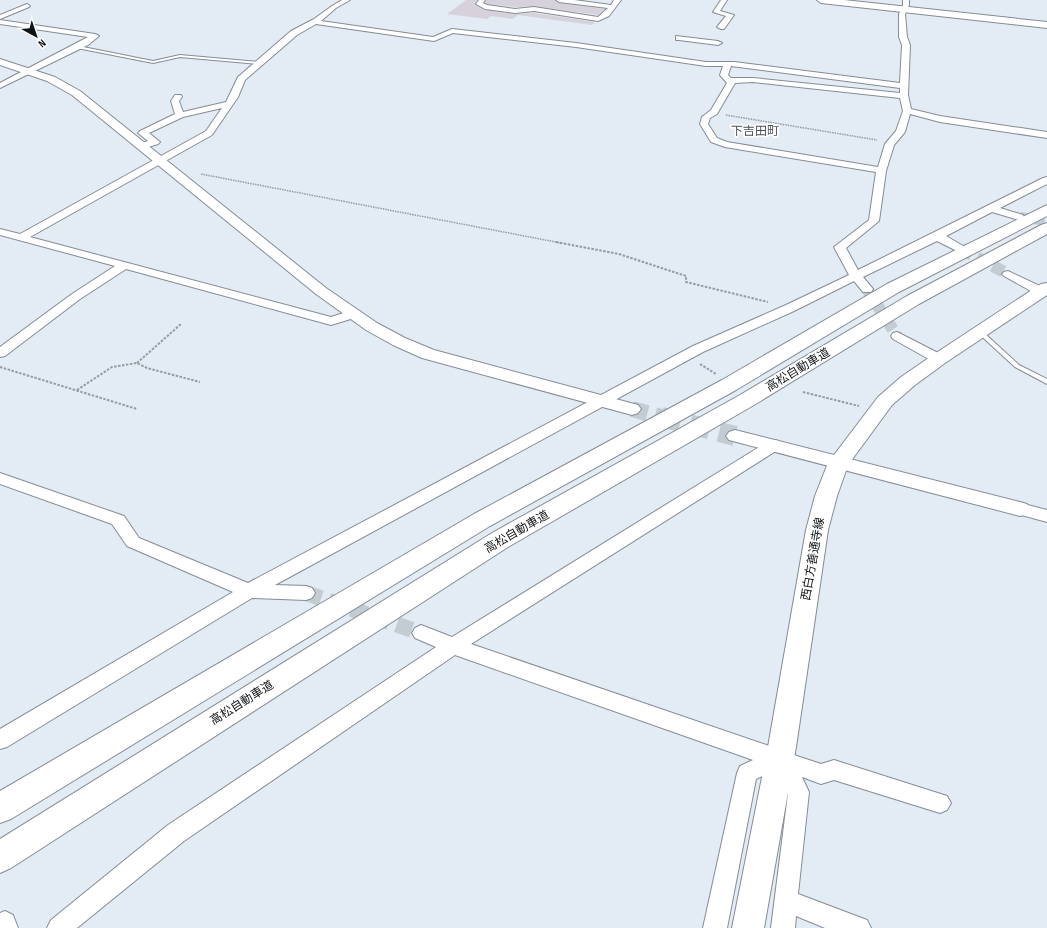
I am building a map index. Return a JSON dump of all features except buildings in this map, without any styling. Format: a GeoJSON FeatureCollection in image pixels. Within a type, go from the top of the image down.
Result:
{"type":"FeatureCollection","features":[{"type":"Feature","properties":{"kind":"highway","name":"高松自動車道"},"geometry":{"type":"LineString","coordinates":[[0,808],[482,520],[729,385],[893,288],[1047,210]]}},
{"type":"Feature","properties":{"kind":"highway","name":"高松自動車道"},"geometry":{"type":"LineString","coordinates":[[0,856],[500,540],[748,400],[913,300],[1047,228]]}},
{"type":"Feature","properties":{"kind":"main road","name":"西白方善通寺線"},"geometry":{"type":"LineString","coordinates":[[748,928],[780,758],[817,530],[826,496],[838,462],[886,400],[908,381],[1044,290]]}},
{"type":"Feature","properties":{"kind":"street"},"geometry":{"type":"LineString","coordinates":[[22,237],[209,133],[234,97],[241,79],[294,33],[314,22],[334,7],[347,0]]}},
{"type":"Feature","properties":{"kind":"street"},"geometry":{"type":"LineString","coordinates":[[482,0],[479,4],[485,7],[515,11],[537,7],[598,19],[602,19],[618,0]]}},
{"type":"Feature","properties":{"kind":"street"},"geometry":{"type":"LineString","coordinates":[[559,0],[612,7]]}},
{"type":"Feature","properties":{"kind":"street"},"geometry":{"type":"LineString","coordinates":[[721,27],[731,15],[716,12],[724,0]]}},
{"type":"Feature","properties":{"kind":"street"},"geometry":{"type":"LineString","coordinates":[[821,0],[1047,25]]}},
{"type":"Feature","properties":{"kind":"street"},"geometry":{"type":"LineString","coordinates":[[867,289],[855,275],[840,247],[874,221],[881,170],[892,142],[900,132],[906,111],[904,86],[906,46],[903,37],[902,14],[906,0]]}},
{"type":"Feature","properties":{"kind":"street"},"geometry":{"type":"LineString","coordinates":[[0,17],[27,6]]}},
{"type":"Feature","properties":{"kind":"street"},"geometry":{"type":"LineString","coordinates":[[0,22],[95,36],[78,47],[0,86]]}},
{"type":"Feature","properties":{"kind":"street"},"geometry":{"type":"LineString","coordinates":[[314,22],[434,39],[452,31],[700,57],[727,66],[760,81]]}},
{"type":"Feature","properties":{"kind":"street"},"geometry":{"type":"LineString","coordinates":[[679,38],[718,43]]}},
{"type":"Feature","properties":{"kind":"street"},"geometry":{"type":"LineString","coordinates":[[700,57],[708,42]]}},
{"type":"Feature","properties":{"kind":"street"},"geometry":{"type":"LineString","coordinates":[[0,62],[31,71],[65,86],[76,93],[350,315],[404,345],[428,354],[632,409]]}},
{"type":"Feature","properties":{"kind":"street"},"geometry":{"type":"LineString","coordinates":[[727,66],[734,64],[904,86]]}},
{"type":"Feature","properties":{"kind":"street"},"geometry":{"type":"LineString","coordinates":[[727,66],[724,75],[731,83],[713,113],[706,117],[704,124],[711,136],[719,142],[881,170]]}},
{"type":"Feature","properties":{"kind":"street"},"geometry":{"type":"LineString","coordinates":[[729,81],[760,81],[904,96]]}},
{"type":"Feature","properties":{"kind":"street"},"geometry":{"type":"LineString","coordinates":[[178,97],[175,101],[180,115]]}},
{"type":"Feature","properties":{"kind":"street"},"geometry":{"type":"LineString","coordinates":[[142,146],[155,142],[143,133],[180,115],[229,104]]}},
{"type":"Feature","properties":{"kind":"street"},"geometry":{"type":"LineString","coordinates":[[906,111],[940,119],[1047,135]]}},
{"type":"Feature","properties":{"kind":"street"},"geometry":{"type":"LineString","coordinates":[[0,740],[249,591],[602,400],[698,349],[790,308],[1047,180]]}},
{"type":"Feature","properties":{"kind":"street"},"geometry":{"type":"LineString","coordinates":[[992,208],[1019,217]]}},
{"type":"Feature","properties":{"kind":"street"},"geometry":{"type":"LineString","coordinates":[[0,232],[331,321],[350,315]]}},
{"type":"Feature","properties":{"kind":"street"},"geometry":{"type":"LineString","coordinates":[[937,236],[961,249]]}},
{"type":"Feature","properties":{"kind":"street"},"geometry":{"type":"LineString","coordinates":[[0,353],[63,305],[124,266]]}},
{"type":"Feature","properties":{"kind":"street"},"geometry":{"type":"LineString","coordinates":[[1008,274],[1044,290]]}},
{"type":"Feature","properties":{"kind":"street"},"geometry":{"type":"LineString","coordinates":[[897,336],[939,359]]}},
{"type":"Feature","properties":{"kind":"street"},"geometry":{"type":"LineString","coordinates":[[735,436],[1047,516]]}},
{"type":"Feature","properties":{"kind":"street"},"geometry":{"type":"LineString","coordinates":[[59,928],[176,833],[454,646],[774,445]]}},
{"type":"Feature","properties":{"kind":"street"},"geometry":{"type":"LineString","coordinates":[[0,478],[118,520],[133,542],[249,591],[306,593]]}},
{"type":"Feature","properties":{"kind":"street"},"geometry":{"type":"LineString","coordinates":[[421,633],[454,646],[780,758],[821,774],[834,770],[940,803]]}},
{"type":"Feature","properties":{"kind":"street"},"geometry":{"type":"LineString","coordinates":[[780,758],[799,792],[783,928]]}},
{"type":"Feature","properties":{"kind":"street"},"geometry":{"type":"LineString","coordinates":[[716,928],[747,773],[780,758]]}},
{"type":"Feature","properties":{"kind":"street"},"geometry":{"type":"LineString","coordinates":[[787,901],[859,928]]}},
{"type":"Feature","properties":{"kind":"lane"},"geometry":{"type":"LineString","coordinates":[[78,47],[153,62],[180,56],[259,63]]}},
{"type":"Feature","properties":{"kind":"lane"},"geometry":{"type":"LineString","coordinates":[[980,332],[1017,366],[1047,382]]}},
{"type":"Feature","properties":{"kind":"path"},"geometry":{"type":"LineString","coordinates":[[713,113],[892,142]]}},
{"type":"Feature","properties":{"kind":"path"},"geometry":{"type":"LineString","coordinates":[[195,173],[619,254],[686,276],[686,282],[790,308]]}},
{"type":"Feature","properties":{"kind":"path"},"geometry":{"type":"LineString","coordinates":[[76,390],[112,367],[137,363],[181,324]]}},
{"type":"Feature","properties":{"kind":"path"},"geometry":{"type":"LineString","coordinates":[[137,363],[147,368],[200,382]]}},
{"type":"Feature","properties":{"kind":"path"},"geometry":{"type":"LineString","coordinates":[[0,366],[137,409]]}},
{"type":"Feature","properties":{"kind":"path"},"geometry":{"type":"LineString","coordinates":[[803,392],[877,411]]}},
{"type":"Feature","properties":{"kind":"tunnel"},"geometry":{"type":"LineString","coordinates":[[1020,217],[1047,221]]}},
{"type":"Feature","properties":{"kind":"tunnel"},"geometry":{"type":"LineString","coordinates":[[961,249],[1008,274]]}},
{"type":"Feature","properties":{"kind":"tunnel"},"geometry":{"type":"LineString","coordinates":[[867,289],[897,336]]}},
{"type":"Feature","properties":{"kind":"tunnel"},"geometry":{"type":"LineString","coordinates":[[632,409],[665,418]]}},
{"type":"Feature","properties":{"kind":"tunnel"},"geometry":{"type":"LineString","coordinates":[[661,417],[735,436]]}},
{"type":"Feature","properties":{"kind":"tunnel"},"geometry":{"type":"LineString","coordinates":[[306,593],[421,633]]}},
{"type":"Feature","properties":{"kind":"district","name":"下吉田町"},"geometry":{"type":"Point","coordinates":[755,131]}}]}
